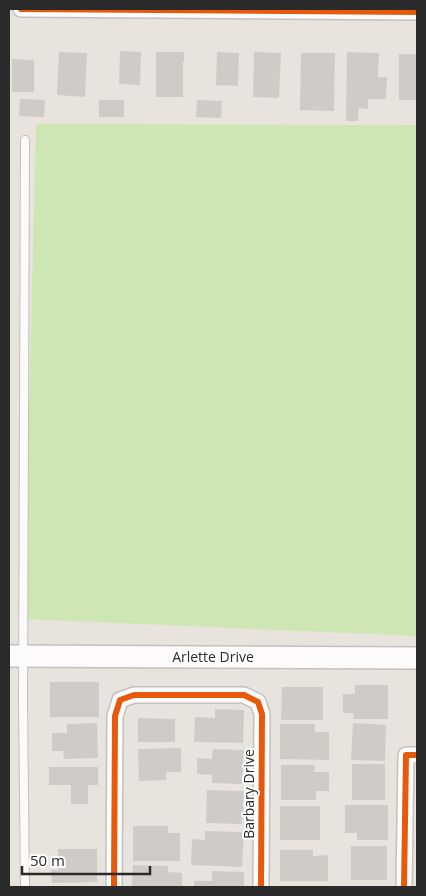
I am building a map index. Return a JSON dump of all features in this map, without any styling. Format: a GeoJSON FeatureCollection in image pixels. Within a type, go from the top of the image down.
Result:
{"type":"FeatureCollection","features":[{"type":"Feature","properties":{"kind":"street"},"geometry":{"type":"LineString","coordinates":[[21,9],[417,12]]}},
{"type":"Feature","properties":{"kind":"street","name":"Arlette Drive"},"geometry":{"type":"LineString","coordinates":[[16,656],[417,658]]}},
{"type":"Feature","properties":{"kind":"street","name":"Barbary Drive"},"geometry":{"type":"LineString","coordinates":[[114,887],[115,716],[120,700],[134,695],[244,695],[258,702],[262,714],[261,887]]}},
{"type":"Feature","properties":{"kind":"street"},"geometry":{"type":"LineString","coordinates":[[404,887],[411,755]]}},
{"type":"Feature","properties":{"kind":"lane"},"geometry":{"type":"LineString","coordinates":[[25,140],[16,656],[23,701],[25,887]]}},
{"type":"Feature","properties":{"kind":"green space"},"geometry":{"type":"Polygon","coordinates":[[[36,124],[417,125],[417,636],[24,619],[36,124]]]}},
{"type":"Feature","properties":{"kind":"building"},"geometry":{"type":"Polygon","coordinates":[[[120,51],[141,52],[140,85],[119,84],[120,51]]]}},
{"type":"Feature","properties":{"kind":"building"},"geometry":{"type":"Polygon","coordinates":[[[59,52],[87,53],[85,97],[57,95],[59,52]]]}},
{"type":"Feature","properties":{"kind":"building"},"geometry":{"type":"Polygon","coordinates":[[[156,52],[184,52],[183,97],[156,97],[156,52]]]}},
{"type":"Feature","properties":{"kind":"building"},"geometry":{"type":"Polygon","coordinates":[[[217,52],[239,53],[238,86],[216,85],[217,52]]]}},
{"type":"Feature","properties":{"kind":"building"},"geometry":{"type":"Polygon","coordinates":[[[254,52],[281,53],[279,98],[253,97],[254,52]]]}},
{"type":"Feature","properties":{"kind":"building"},"geometry":{"type":"Polygon","coordinates":[[[347,52],[379,53],[378,77],[387,77],[386,99],[368,99],[368,109],[359,108],[358,121],[346,121],[347,52]]]}},
{"type":"Feature","properties":{"kind":"building"},"geometry":{"type":"Polygon","coordinates":[[[301,53],[335,53],[334,111],[300,110],[301,53]]]}},
{"type":"Feature","properties":{"kind":"building"},"geometry":{"type":"Polygon","coordinates":[[[399,54],[416,54],[417,100],[399,100],[399,54]]]}},
{"type":"Feature","properties":{"kind":"building"},"geometry":{"type":"Polygon","coordinates":[[[12,59],[34,60],[34,92],[12,92],[12,59]]]}},
{"type":"Feature","properties":{"kind":"building"},"geometry":{"type":"Polygon","coordinates":[[[20,99],[45,100],[44,117],[19,116],[20,99]]]}},
{"type":"Feature","properties":{"kind":"building"},"geometry":{"type":"Polygon","coordinates":[[[99,100],[124,100],[124,117],[99,117],[99,100]]]}},
{"type":"Feature","properties":{"kind":"building"},"geometry":{"type":"Polygon","coordinates":[[[197,100],[222,101],[221,118],[196,117],[197,100]]]}},
{"type":"Feature","properties":{"kind":"building"},"geometry":{"type":"Polygon","coordinates":[[[50,682],[99,682],[99,717],[50,717],[50,682]]]}},
{"type":"Feature","properties":{"kind":"building"},"geometry":{"type":"Polygon","coordinates":[[[355,685],[388,685],[388,719],[354,719],[353,713],[343,713],[343,694],[355,694],[355,685]]]}},
{"type":"Feature","properties":{"kind":"building"},"geometry":{"type":"Polygon","coordinates":[[[282,687],[323,687],[323,720],[281,720],[282,687]]]}},
{"type":"Feature","properties":{"kind":"building"},"geometry":{"type":"Polygon","coordinates":[[[215,709],[244,710],[243,743],[194,742],[195,717],[215,718],[215,709]]]}},
{"type":"Feature","properties":{"kind":"building"},"geometry":{"type":"Polygon","coordinates":[[[138,718],[175,719],[175,742],[138,742],[138,718]]]}},
{"type":"Feature","properties":{"kind":"building"},"geometry":{"type":"Polygon","coordinates":[[[97,723],[98,758],[64,759],[63,751],[52,751],[52,733],[67,733],[67,724],[97,723]]]}},
{"type":"Feature","properties":{"kind":"building"},"geometry":{"type":"Polygon","coordinates":[[[353,723],[386,725],[385,761],[351,760],[353,723]]]}},
{"type":"Feature","properties":{"kind":"building"},"geometry":{"type":"Polygon","coordinates":[[[280,724],[315,724],[315,732],[329,732],[329,760],[280,759],[280,724]]]}},
{"type":"Feature","properties":{"kind":"building"},"geometry":{"type":"Polygon","coordinates":[[[181,748],[181,772],[166,772],[166,780],[139,781],[138,749],[181,748]]]}},
{"type":"Feature","properties":{"kind":"building"},"geometry":{"type":"Polygon","coordinates":[[[213,749],[244,750],[242,784],[212,783],[212,775],[197,774],[197,758],[212,759],[213,749]]]}},
{"type":"Feature","properties":{"kind":"building"},"geometry":{"type":"Polygon","coordinates":[[[352,764],[385,764],[385,800],[352,800],[352,764]]]}},
{"type":"Feature","properties":{"kind":"building"},"geometry":{"type":"Polygon","coordinates":[[[281,765],[315,765],[314,772],[329,772],[329,791],[316,791],[316,800],[281,800],[281,765]]]}},
{"type":"Feature","properties":{"kind":"building"},"geometry":{"type":"Polygon","coordinates":[[[49,767],[98,767],[98,785],[88,785],[88,804],[71,804],[71,785],[49,785],[49,767]]]}},
{"type":"Feature","properties":{"kind":"building"},"geometry":{"type":"Polygon","coordinates":[[[207,790],[244,791],[242,824],[206,823],[207,790]]]}},
{"type":"Feature","properties":{"kind":"building"},"geometry":{"type":"Polygon","coordinates":[[[345,805],[388,805],[388,840],[357,840],[357,833],[345,833],[345,805]]]}},
{"type":"Feature","properties":{"kind":"building"},"geometry":{"type":"Polygon","coordinates":[[[280,806],[320,806],[320,840],[280,840],[280,806]]]}},
{"type":"Feature","properties":{"kind":"building"},"geometry":{"type":"Polygon","coordinates":[[[133,826],[168,826],[168,833],[180,833],[180,861],[133,861],[133,826]]]}},
{"type":"Feature","properties":{"kind":"building"},"geometry":{"type":"Polygon","coordinates":[[[205,831],[244,832],[242,867],[191,865],[192,839],[205,840],[205,831]]]}},
{"type":"Feature","properties":{"kind":"building"},"geometry":{"type":"Polygon","coordinates":[[[351,846],[387,846],[387,880],[351,880],[351,846]]]}},
{"type":"Feature","properties":{"kind":"building"},"geometry":{"type":"Polygon","coordinates":[[[58,849],[97,849],[97,882],[52,883],[51,870],[58,870],[58,849]]]}},
{"type":"Feature","properties":{"kind":"building"},"geometry":{"type":"Polygon","coordinates":[[[280,850],[313,850],[313,856],[328,855],[328,881],[280,881],[280,850]]]}},
{"type":"Feature","properties":{"kind":"building"},"geometry":{"type":"Polygon","coordinates":[[[133,865],[168,866],[168,872],[182,873],[182,887],[132,887],[133,865]]]}},
{"type":"Feature","properties":{"kind":"building"},"geometry":{"type":"Polygon","coordinates":[[[212,871],[244,872],[244,887],[194,887],[194,881],[212,881],[212,871]]]}},
{"type":"Feature","properties":{"kind":"cycle path"},"geometry":{"type":"LineString","coordinates":[[21,9],[417,12]]}},
{"type":"Feature","properties":{"kind":"cycle path"},"geometry":{"type":"LineString","coordinates":[[114,887],[115,716],[120,700],[134,695],[244,695],[258,702],[262,714],[261,887]]}},
{"type":"Feature","properties":{"kind":"cycle path"},"geometry":{"type":"LineString","coordinates":[[404,887],[406,755],[417,755]]}}]}
